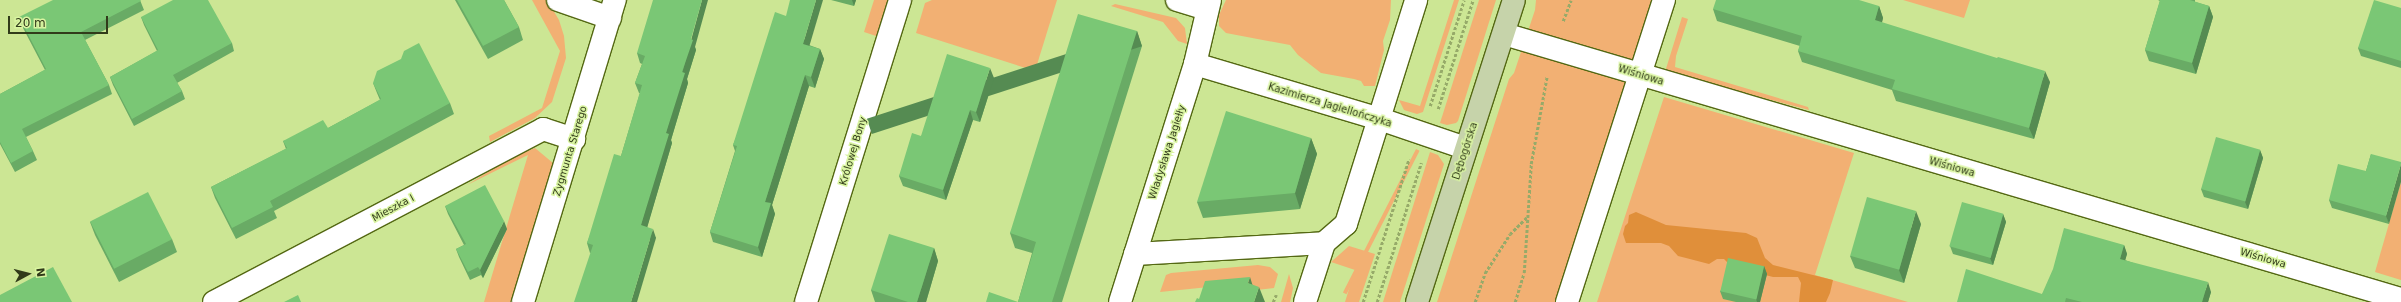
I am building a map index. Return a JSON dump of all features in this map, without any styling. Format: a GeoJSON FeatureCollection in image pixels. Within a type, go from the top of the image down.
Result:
{"type":"FeatureCollection","features":[{"type":"Feature","properties":{"kind":"main road","name":"Dębogórska"},"geometry":{"type":"LineString","coordinates":[[1417,302],[1465,148],[1514,0]]}},
{"type":"Feature","properties":{"kind":"street"},"geometry":{"type":"LineString","coordinates":[[558,0],[612,9]]}},
{"type":"Feature","properties":{"kind":"street","name":"Królowej Bony"},"geometry":{"type":"LineString","coordinates":[[806,302],[900,0]]}},
{"type":"Feature","properties":{"kind":"street"},"geometry":{"type":"LineString","coordinates":[[1177,0],[1208,5]]}},
{"type":"Feature","properties":{"kind":"street"},"geometry":{"type":"LineString","coordinates":[[1306,302],[1324,243],[1346,224],[1416,0]]}},
{"type":"Feature","properties":{"kind":"street"},"geometry":{"type":"LineString","coordinates":[[1567,302],[1664,0]]}},
{"type":"Feature","properties":{"kind":"street","name":"Władysława Jagiełły"},"geometry":{"type":"LineString","coordinates":[[1120,302],[1195,64],[1208,5]]}},
{"type":"Feature","properties":{"kind":"street","name":"Zygmunta Starego"},"geometry":{"type":"LineString","coordinates":[[523,302],[574,139],[612,9]]}},
{"type":"Feature","properties":{"kind":"street","name":"Wiśniowa"},"geometry":{"type":"LineString","coordinates":[[1504,34],[2401,299]]}},
{"type":"Feature","properties":{"kind":"street","name":"Kazimierza Jagiellończyka"},"geometry":{"type":"LineString","coordinates":[[1195,64],[1380,119],[1465,148]]}},
{"type":"Feature","properties":{"kind":"street","name":"Mieszka I"},"geometry":{"type":"LineString","coordinates":[[214,302],[543,129],[574,139]]}},
{"type":"Feature","properties":{"kind":"street"},"geometry":{"type":"LineString","coordinates":[[1135,254],[1324,243]]}},
{"type":"Feature","properties":{"kind":"path"},"geometry":{"type":"LineString","coordinates":[[1377,302],[1464,0]]}},
{"type":"Feature","properties":{"kind":"path"},"geometry":{"type":"LineString","coordinates":[[1364,302],[1411,154],[1425,134],[1473,0]]}},
{"type":"Feature","properties":{"kind":"path"},"geometry":{"type":"LineString","coordinates":[[1515,302],[1524,273],[1531,164],[1554,49],[1571,0]]}},
{"type":"Feature","properties":{"kind":"path"},"geometry":{"type":"LineString","coordinates":[[1475,302],[1485,273],[1510,234],[1527,217]]}},
{"type":"Feature","properties":{"kind":"shaded area"},"geometry":{"type":"Polygon","coordinates":[[[532,0],[547,0],[559,20],[564,36],[566,58],[552,102],[535,118],[490,142],[489,136],[542,108],[560,51],[532,0]]]}},
{"type":"Feature","properties":{"kind":"shaded area"},"geometry":{"type":"Polygon","coordinates":[[[874,0],[890,0],[879,37],[864,32],[874,0]]]}},
{"type":"Feature","properties":{"kind":"shaded area"},"geometry":{"type":"Polygon","coordinates":[[[932,0],[1057,0],[1035,71],[916,33],[925,3],[932,0]]]}},
{"type":"Feature","properties":{"kind":"shaded area"},"geometry":{"type":"Polygon","coordinates":[[[1226,0],[1391,0],[1390,20],[1383,41],[1384,50],[1375,86],[1364,86],[1361,81],[1321,73],[1298,55],[1290,45],[1226,33],[1219,26],[1219,15],[1226,0]]]}},
{"type":"Feature","properties":{"kind":"shaded area"},"geometry":{"type":"Polygon","coordinates":[[[1454,0],[1459,0],[1423,112],[1417,114],[1404,110],[1399,100],[1420,106],[1454,0]]]}},
{"type":"Feature","properties":{"kind":"shaded area"},"geometry":{"type":"Polygon","coordinates":[[[1479,0],[1496,0],[1458,121],[1447,125],[1440,123],[1479,0]]]}},
{"type":"Feature","properties":{"kind":"shaded area"},"geometry":{"type":"Polygon","coordinates":[[[1536,0],[1652,0],[1645,30],[1639,41],[1619,104],[1620,112],[1558,302],[1437,302],[1509,79],[1514,73],[1535,10],[1536,0]]]}},
{"type":"Feature","properties":{"kind":"shaded area"},"geometry":{"type":"Polygon","coordinates":[[[1903,0],[1970,0],[1964,18],[1903,0]]]}},
{"type":"Feature","properties":{"kind":"shaded area"},"geometry":{"type":"Polygon","coordinates":[[[1115,4],[1176,18],[1185,28],[1187,44],[1178,41],[1163,22],[1111,6],[1115,4]]]}},
{"type":"Feature","properties":{"kind":"shaded area"},"geometry":{"type":"Polygon","coordinates":[[[1682,17],[1688,19],[1676,56],[1675,67],[1808,107],[1809,110],[1665,72],[1682,17]]]}},
{"type":"Feature","properties":{"kind":"shaded area"},"geometry":{"type":"Polygon","coordinates":[[[1664,97],[1854,153],[1815,275],[1908,302],[1597,302],[1664,97]]]}},
{"type":"Feature","properties":{"kind":"shaded area"},"geometry":{"type":"Polygon","coordinates":[[[535,148],[553,163],[554,173],[516,302],[484,302],[528,155],[467,185],[510,158],[535,148]]]}},
{"type":"Feature","properties":{"kind":"shaded area"},"geometry":{"type":"Polygon","coordinates":[[[1416,149],[1420,151],[1346,294],[1343,292],[1416,149]]]}},
{"type":"Feature","properties":{"kind":"shaded area"},"geometry":{"type":"Polygon","coordinates":[[[1430,152],[1438,155],[1444,164],[1400,302],[1383,302],[1430,152]]]}},
{"type":"Feature","properties":{"kind":"shaded area"},"geometry":{"type":"Polygon","coordinates":[[[2401,182],[2401,280],[2375,272],[2401,182]]]}},
{"type":"Feature","properties":{"kind":"shaded area"},"geometry":{"type":"Polygon","coordinates":[[[1636,212],[1666,225],[1746,233],[1757,238],[1765,258],[1773,265],[1833,280],[1826,302],[1799,302],[1801,283],[1798,277],[1773,277],[1731,266],[1724,259],[1717,259],[1709,264],[1678,256],[1669,246],[1661,243],[1626,243],[1623,234],[1625,226],[1628,223],[1629,215],[1636,212]]]}},
{"type":"Feature","properties":{"kind":"shaded area"},"geometry":{"type":"Polygon","coordinates":[[[1349,246],[1375,254],[1359,302],[1345,302],[1355,270],[1331,262],[1349,246]]]}},
{"type":"Feature","properties":{"kind":"shaded area"},"geometry":{"type":"Polygon","coordinates":[[[1258,265],[1270,267],[1278,274],[1274,288],[1239,292],[1238,284],[1160,292],[1166,275],[1171,273],[1258,265]]]}},
{"type":"Feature","properties":{"kind":"shaded area"},"geometry":{"type":"Polygon","coordinates":[[[1289,274],[1293,288],[1290,302],[1281,302],[1289,274]]]}},
{"type":"Feature","properties":{"kind":"building"},"geometry":{"type":"Polygon","coordinates":[[[53,0],[141,1],[81,32],[109,85],[22,129],[33,151],[11,163],[0,142],[0,94],[46,69],[19,17],[53,0]]]}},
{"type":"Feature","properties":{"kind":"building"},"geometry":{"type":"Polygon","coordinates":[[[173,0],[208,0],[232,43],[173,75],[182,91],[132,119],[110,77],[158,50],[141,17],[173,0]]]}},
{"type":"Feature","properties":{"kind":"building"},"geometry":{"type":"Polygon","coordinates":[[[457,0],[504,0],[519,27],[483,46],[457,0]]]}},
{"type":"Feature","properties":{"kind":"building"},"geometry":{"type":"Polygon","coordinates":[[[653,0],[702,0],[691,39],[693,40],[682,72],[685,73],[666,133],[669,134],[641,225],[653,229],[631,302],[574,302],[593,245],[587,243],[614,154],[621,156],[642,85],[635,83],[645,56],[637,53],[653,0]]]}},
{"type":"Feature","properties":{"kind":"building"},"geometry":{"type":"Polygon","coordinates":[[[790,0],[816,0],[803,44],[820,49],[811,77],[805,75],[765,202],[771,203],[758,247],[710,232],[737,146],[733,145],[775,12],[786,16],[790,0]]]}},
{"type":"Feature","properties":{"kind":"building"},"geometry":{"type":"Polygon","coordinates":[[[1716,0],[1859,0],[1879,6],[1875,20],[1997,58],[1998,57],[2045,71],[2029,128],[1892,89],[1895,80],[1798,51],[1802,36],[1713,9],[1716,0]]]}},
{"type":"Feature","properties":{"kind":"building"},"geometry":{"type":"Polygon","coordinates":[[[2160,0],[2190,0],[2209,6],[2192,63],[2145,50],[2160,0]]]}},
{"type":"Feature","properties":{"kind":"building"},"geometry":{"type":"Polygon","coordinates":[[[2374,0],[2401,8],[2401,61],[2358,48],[2374,0]]]}},
{"type":"Feature","properties":{"kind":"building"},"geometry":{"type":"Polygon","coordinates":[[[1078,14],[1137,31],[1052,302],[1018,302],[1036,242],[1010,233],[1078,14]]]}},
{"type":"Feature","properties":{"kind":"building"},"geometry":{"type":"Polygon","coordinates":[[[419,43],[450,103],[270,201],[273,207],[232,228],[211,187],[287,148],[283,141],[323,120],[328,128],[381,99],[373,83],[377,71],[401,59],[404,51],[419,43]]]}},
{"type":"Feature","properties":{"kind":"building"},"geometry":{"type":"Polygon","coordinates":[[[947,54],[990,68],[976,112],[970,110],[943,190],[899,176],[912,133],[921,136],[947,54]]]}},
{"type":"Feature","properties":{"kind":"building"},"geometry":{"type":"Polygon","coordinates":[[[1226,111],[1311,138],[1295,193],[1197,202],[1226,111]]]}},
{"type":"Feature","properties":{"kind":"building"},"geometry":{"type":"Polygon","coordinates":[[[2216,137],[2260,150],[2245,202],[2201,189],[2216,137]]]}},
{"type":"Feature","properties":{"kind":"building"},"geometry":{"type":"Polygon","coordinates":[[[2371,154],[2401,162],[2386,216],[2329,200],[2338,164],[2366,171],[2371,154]]]}},
{"type":"Feature","properties":{"kind":"building"},"geometry":{"type":"Polygon","coordinates":[[[485,185],[504,221],[480,270],[478,267],[468,272],[456,249],[466,244],[445,206],[485,185]]]}},
{"type":"Feature","properties":{"kind":"building"},"geometry":{"type":"Polygon","coordinates":[[[148,192],[172,239],[114,269],[90,222],[148,192]]]}},
{"type":"Feature","properties":{"kind":"building"},"geometry":{"type":"Polygon","coordinates":[[[1867,197],[1916,211],[1899,270],[1850,256],[1867,197]]]}},
{"type":"Feature","properties":{"kind":"building"},"geometry":{"type":"Polygon","coordinates":[[[1962,202],[2003,214],[1991,258],[1949,246],[1962,202]]]}},
{"type":"Feature","properties":{"kind":"building"},"geometry":{"type":"Polygon","coordinates":[[[2064,228],[2124,245],[2120,259],[2208,282],[2202,302],[2082,302],[2066,298],[2065,302],[1957,302],[1966,269],[2042,294],[2053,269],[2064,228]]]}},
{"type":"Feature","properties":{"kind":"building"},"geometry":{"type":"Polygon","coordinates":[[[889,234],[934,248],[917,302],[908,302],[871,290],[889,234]]]}},
{"type":"Feature","properties":{"kind":"building"},"geometry":{"type":"Polygon","coordinates":[[[1728,258],[1764,266],[1756,299],[1720,291],[1728,258]]]}},
{"type":"Feature","properties":{"kind":"building"},"geometry":{"type":"Polygon","coordinates":[[[53,267],[72,302],[0,302],[0,295],[53,267]]]}},
{"type":"Feature","properties":{"kind":"building"},"geometry":{"type":"Polygon","coordinates":[[[1250,277],[1248,283],[1259,287],[1254,302],[1195,302],[1197,298],[1199,299],[1205,281],[1250,277]]]}},
{"type":"Feature","properties":{"kind":"building"},"geometry":{"type":"Polygon","coordinates":[[[989,292],[1018,302],[986,302],[989,292]]]}},
{"type":"Feature","properties":{"kind":"building"},"geometry":{"type":"Polygon","coordinates":[[[298,295],[301,302],[284,302],[298,295]]]}}]}
